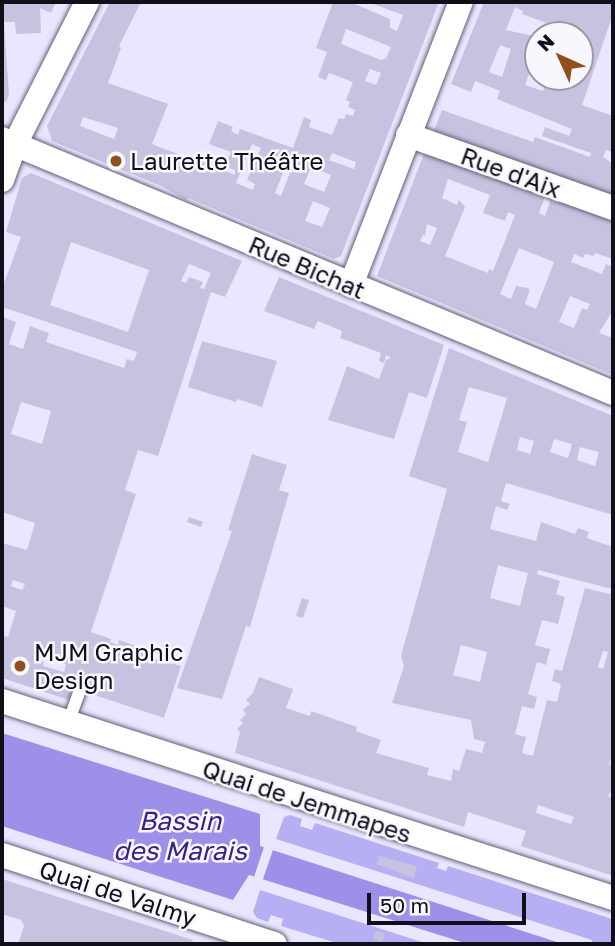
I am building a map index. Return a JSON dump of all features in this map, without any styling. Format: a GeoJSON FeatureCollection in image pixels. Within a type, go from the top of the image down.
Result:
{"type":"FeatureCollection","features":[{"type":"Feature","properties":{"kind":"street"},"geometry":{"type":"LineString","coordinates":[[2,180],[6,145],[87,2]]}},
{"type":"Feature","properties":{"kind":"street"},"geometry":{"type":"LineString","coordinates":[[351,285],[461,2]]}},
{"type":"Feature","properties":{"kind":"street","name":"Rue d'Aix"},"geometry":{"type":"LineString","coordinates":[[408,135],[613,208]]}},
{"type":"Feature","properties":{"kind":"street","name":"Rue Bichat"},"geometry":{"type":"LineString","coordinates":[[6,145],[613,393]]}},
{"type":"Feature","properties":{"kind":"street","name":"Quai de Jemmapes"},"geometry":{"type":"LineString","coordinates":[[2,701],[613,898]]}},
{"type":"Feature","properties":{"kind":"street","name":"Quai de Valmy"},"geometry":{"type":"LineString","coordinates":[[2,855],[217,935],[275,944]]}},
{"type":"Feature","properties":{"kind":"lane"},"geometry":{"type":"LineString","coordinates":[[68,723],[80,690]]}},
{"type":"Feature","properties":{"kind":"shaded area"},"geometry":{"type":"Polygon","coordinates":[[[290,815],[302,819],[300,826],[312,830],[315,823],[439,863],[437,868],[446,871],[448,866],[609,918],[613,920],[613,944],[592,944],[592,940],[276,839],[284,817],[290,815]]]}},
{"type":"Feature","properties":{"kind":"shaded area"},"geometry":{"type":"Polygon","coordinates":[[[260,890],[428,944],[340,944],[281,926],[283,919],[271,915],[268,922],[257,918],[253,912],[260,890]]]}},
{"type":"Feature","properties":{"kind":"water","name":"Bassin des Marais"},"geometry":{"type":"Polygon","coordinates":[[[2,733],[260,814],[260,846],[563,944],[468,944],[249,875],[233,900],[2,826],[2,733]]]}},
{"type":"Feature","properties":{"kind":"pier"},"geometry":{"type":"Polygon","coordinates":[[[265,844],[274,847],[262,882],[253,880],[265,844]]]}},
{"type":"Feature","properties":{"kind":"building"},"geometry":{"type":"Polygon","coordinates":[[[2,2],[56,2],[51,13],[40,8],[41,33],[16,34],[15,22],[4,22],[9,95],[6,102],[2,102],[2,2]]]}},
{"type":"Feature","properties":{"kind":"building"},"geometry":{"type":"Polygon","coordinates":[[[110,2],[141,2],[119,46],[121,48],[108,83],[168,104],[152,144],[201,163],[203,158],[207,159],[206,163],[235,175],[235,170],[229,168],[227,162],[231,152],[209,144],[218,121],[233,127],[231,131],[238,135],[240,129],[293,148],[304,117],[311,120],[309,127],[332,135],[339,118],[344,119],[346,114],[353,116],[355,110],[348,107],[350,102],[346,100],[353,82],[329,73],[326,80],[318,77],[327,52],[316,48],[333,2],[350,2],[390,19],[390,28],[397,31],[403,15],[368,2],[439,2],[341,256],[334,259],[188,198],[186,200],[161,186],[52,141],[47,126],[110,2]],[[346,29],[341,44],[381,60],[386,58],[391,47],[346,29]],[[370,69],[365,81],[376,85],[381,73],[370,69]],[[83,117],[80,126],[114,139],[118,128],[83,117]],[[252,144],[236,183],[253,190],[255,184],[247,180],[261,148],[252,144]],[[332,153],[329,160],[354,169],[356,162],[332,153]],[[281,161],[279,168],[284,170],[275,193],[281,196],[293,165],[281,161]],[[311,167],[304,184],[324,192],[331,175],[311,167]],[[313,201],[305,221],[322,227],[330,208],[313,201]]]}},
{"type":"Feature","properties":{"kind":"building"},"geometry":{"type":"Polygon","coordinates":[[[484,2],[613,2],[613,14],[594,70],[594,21],[541,21],[522,14],[523,11],[515,7],[506,30],[524,34],[524,91],[587,91],[582,105],[613,116],[613,152],[606,150],[603,157],[613,164],[613,196],[432,135],[442,110],[533,142],[535,137],[590,157],[591,153],[542,136],[545,127],[569,136],[572,129],[497,99],[500,91],[475,81],[471,92],[451,84],[484,2]],[[500,45],[489,72],[502,77],[511,49],[500,45]]]}},
{"type":"Feature","properties":{"kind":"building"},"geometry":{"type":"Polygon","coordinates":[[[425,151],[546,194],[539,213],[545,216],[552,196],[613,218],[613,259],[595,253],[594,256],[585,254],[583,258],[574,254],[571,262],[602,274],[606,264],[613,267],[613,310],[599,333],[613,338],[613,375],[377,276],[425,151]],[[448,179],[442,198],[457,205],[459,200],[465,207],[445,256],[488,273],[489,269],[493,271],[515,215],[508,212],[505,221],[483,213],[490,195],[448,179]],[[427,224],[425,236],[423,235],[420,241],[430,245],[437,228],[427,224]],[[519,248],[500,294],[511,299],[516,286],[530,289],[525,304],[536,309],[554,262],[519,248]],[[570,296],[559,322],[574,328],[582,308],[587,310],[590,304],[570,296]]]}},
{"type":"Feature","properties":{"kind":"building"},"geometry":{"type":"Polygon","coordinates":[[[31,173],[242,261],[225,297],[211,292],[158,456],[138,450],[125,490],[136,494],[91,632],[111,639],[110,642],[118,645],[119,640],[147,650],[146,653],[156,659],[181,666],[164,718],[73,688],[69,700],[2,678],[2,635],[8,637],[16,611],[2,606],[2,543],[27,550],[35,523],[2,512],[2,317],[16,322],[9,344],[23,349],[30,326],[49,333],[46,342],[124,368],[127,359],[134,361],[137,352],[2,307],[2,289],[21,237],[6,232],[22,178],[31,173]],[[71,242],[50,305],[128,332],[149,270],[71,242]],[[189,264],[181,281],[186,283],[189,277],[203,282],[200,288],[204,289],[211,273],[189,264]],[[21,402],[11,434],[42,444],[51,411],[21,402]],[[13,580],[11,586],[22,590],[25,584],[13,580]],[[43,656],[37,660],[44,662],[43,666],[64,672],[66,664],[43,656]]]}},
{"type":"Feature","properties":{"kind":"building"},"geometry":{"type":"Polygon","coordinates":[[[279,277],[444,345],[427,398],[409,392],[394,439],[328,420],[347,366],[379,379],[386,360],[391,358],[386,355],[384,363],[379,361],[381,353],[340,338],[342,331],[318,321],[314,329],[264,311],[279,277]]]}},
{"type":"Feature","properties":{"kind":"building"},"geometry":{"type":"Polygon","coordinates":[[[202,341],[277,361],[262,407],[188,387],[202,341]]]}},
{"type":"Feature","properties":{"kind":"building"},"geometry":{"type":"Polygon","coordinates":[[[449,348],[613,416],[613,515],[506,483],[501,501],[510,504],[507,510],[496,506],[490,529],[536,541],[541,522],[575,534],[578,528],[589,532],[587,538],[613,547],[613,750],[609,765],[613,766],[613,789],[608,796],[613,798],[613,876],[521,846],[526,831],[468,812],[464,827],[235,753],[240,732],[237,729],[246,714],[243,710],[250,704],[246,700],[253,693],[259,677],[293,689],[286,708],[310,716],[311,711],[357,727],[356,731],[381,740],[376,753],[429,768],[427,775],[451,781],[453,769],[459,771],[466,749],[482,753],[485,742],[474,739],[471,720],[392,703],[404,666],[401,656],[447,489],[409,476],[449,348]],[[469,387],[459,420],[467,422],[458,452],[488,462],[507,398],[469,387]],[[520,437],[517,450],[530,454],[534,441],[520,437]],[[554,439],[550,452],[568,458],[572,444],[554,439]],[[580,447],[577,460],[595,466],[599,452],[580,447]],[[498,565],[490,598],[520,606],[528,573],[498,565]],[[538,570],[537,574],[560,581],[556,594],[565,597],[558,624],[542,620],[535,645],[550,649],[546,665],[537,662],[528,694],[537,697],[534,709],[522,706],[515,734],[526,737],[522,753],[533,756],[547,700],[557,702],[561,684],[552,681],[555,669],[562,671],[585,588],[610,594],[612,589],[538,570]],[[461,645],[453,675],[480,682],[487,652],[461,645]],[[603,651],[598,667],[603,669],[608,652],[603,651]],[[538,805],[536,813],[571,824],[574,817],[538,805]]]}},
{"type":"Feature","properties":{"kind":"building"},"geometry":{"type":"Polygon","coordinates":[[[252,454],[287,465],[279,490],[289,493],[250,627],[246,626],[222,699],[177,688],[232,531],[228,530],[252,454]]]}},
{"type":"Feature","properties":{"kind":"building"},"geometry":{"type":"Polygon","coordinates":[[[189,517],[203,522],[201,527],[187,522],[189,517]]]}},
{"type":"Feature","properties":{"kind":"building"},"geometry":{"type":"Polygon","coordinates":[[[302,598],[309,600],[303,618],[296,616],[302,598]]]}},
{"type":"Feature","properties":{"kind":"building"},"geometry":{"type":"Polygon","coordinates":[[[379,856],[417,866],[414,879],[377,864],[379,856]]]}},
{"type":"Feature","properties":{"kind":"building"},"geometry":{"type":"Polygon","coordinates":[[[2,879],[193,940],[192,944],[18,944],[24,926],[21,920],[2,914],[2,879]]]}},
{"type":"Feature","properties":{"kind":"building"},"geometry":{"type":"Polygon","coordinates":[[[376,931],[385,933],[382,942],[373,939],[376,931]]]}},
{"type":"Feature","properties":{"kind":"place","name":"Laurette Théâtre"},"geometry":{"type":"Point","coordinates":[116,161]}},
{"type":"Feature","properties":{"kind":"place","name":"MJM Graphic Design"},"geometry":{"type":"Point","coordinates":[20,666]}}]}
